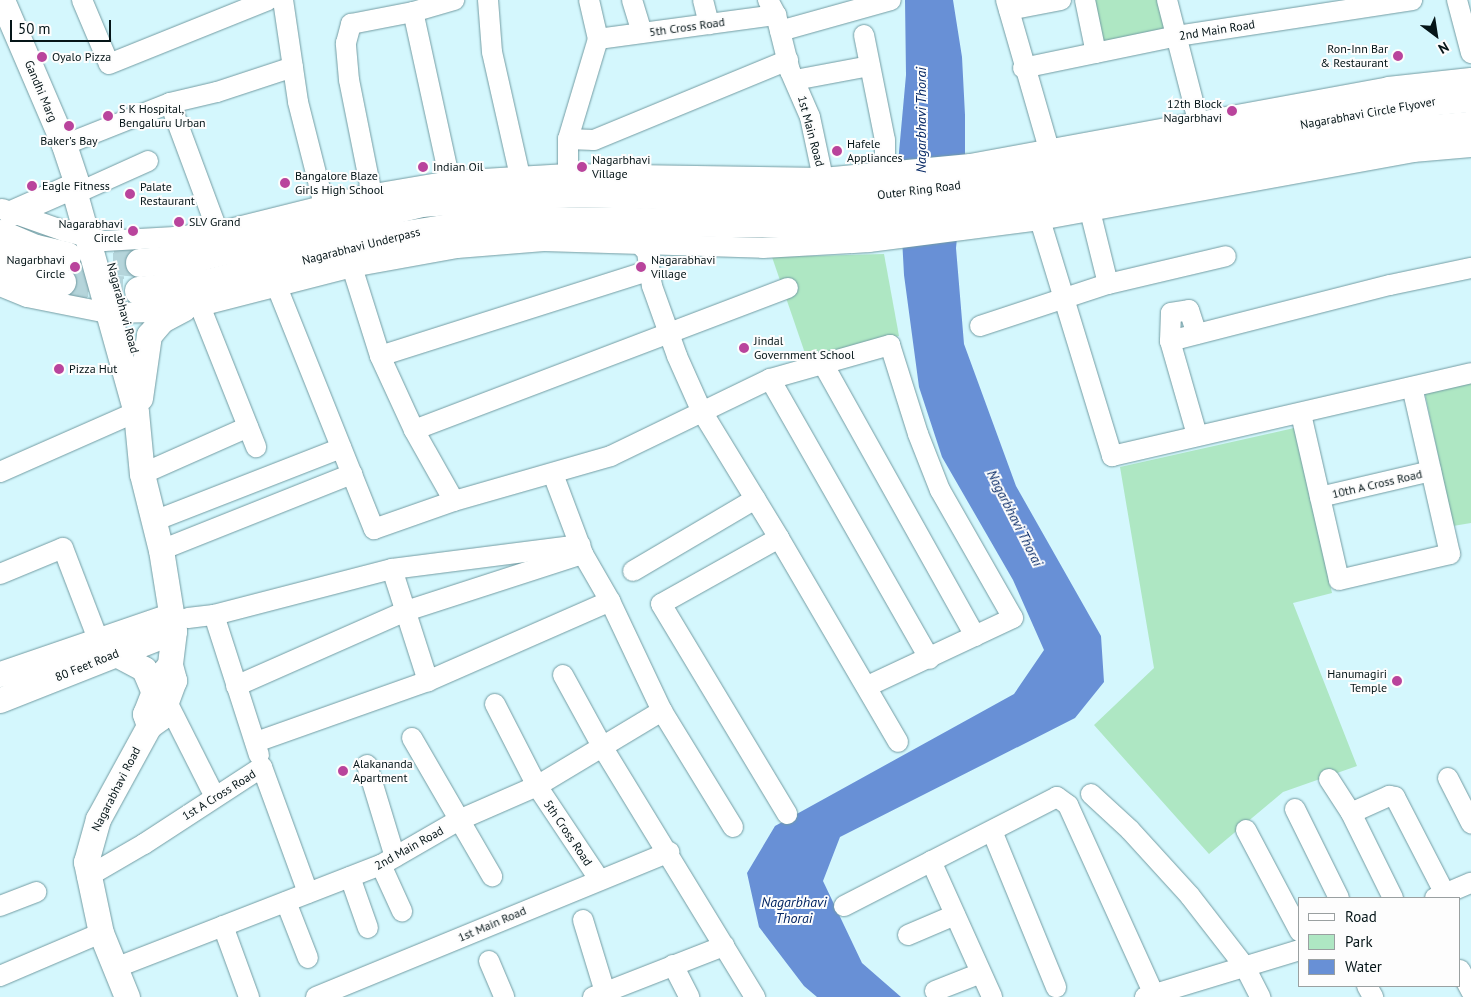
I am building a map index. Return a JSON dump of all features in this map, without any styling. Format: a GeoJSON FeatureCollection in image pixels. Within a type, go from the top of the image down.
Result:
{"type":"FeatureCollection","features":[{"type":"Feature","properties":{"kind":"highway","name":"Nagarabhavi Circle Flyover"},"geometry":{"type":"LineString","coordinates":[[1270,144],[1436,101],[1471,98]]}},
{"type":"Feature","properties":{"kind":"highway"},"geometry":{"type":"LineString","coordinates":[[1270,144],[1471,126]]}},
{"type":"Feature","properties":{"kind":"highway","name":"Outer Ring Road"},"geometry":{"type":"LineString","coordinates":[[568,183],[782,198],[886,190],[971,174],[1270,144]]}},
{"type":"Feature","properties":{"kind":"highway","name":"Outer Ring Road"},"geometry":{"type":"LineString","coordinates":[[647,246],[782,224],[886,190],[961,220],[1270,144]]}},
{"type":"Feature","properties":{"kind":"highway"},"geometry":{"type":"LineString","coordinates":[[140,263],[196,258],[421,203],[568,183]]}},
{"type":"Feature","properties":{"kind":"highway"},"geometry":{"type":"LineString","coordinates":[[0,262],[29,274],[65,269],[36,249],[4,219]]}},
{"type":"Feature","properties":{"kind":"highway","name":"Nagarabhavi Underpass"},"geometry":{"type":"LineString","coordinates":[[140,290],[209,283],[418,231],[544,221],[647,246]]}},
{"type":"Feature","properties":{"kind":"main road","name":"Gandhi Marg"},"geometry":{"type":"LineString","coordinates":[[2,0],[81,186],[75,194],[97,239],[101,279],[116,313]]}},
{"type":"Feature","properties":{"kind":"main road"},"geometry":{"type":"LineString","coordinates":[[4,219],[81,186]]}},
{"type":"Feature","properties":{"kind":"main road","name":"Nagarabhavi Road"},"geometry":{"type":"LineString","coordinates":[[97,239],[116,313],[141,374]]}},
{"type":"Feature","properties":{"kind":"main road"},"geometry":{"type":"LineString","coordinates":[[136,412],[149,335],[162,320],[192,308]]}},
{"type":"Feature","properties":{"kind":"main road"},"geometry":{"type":"LineString","coordinates":[[116,313],[136,412]]}},
{"type":"Feature","properties":{"kind":"main road","name":"Nagarabhavi Road"},"geometry":{"type":"LineString","coordinates":[[127,997],[101,933],[87,877],[87,850],[98,819],[149,726],[160,718],[161,697],[174,680],[170,665],[178,621],[142,474],[136,412]]}},
{"type":"Feature","properties":{"kind":"main road","name":"80 Feet Road"},"geometry":{"type":"LineString","coordinates":[[0,674],[107,646],[178,621]]}},
{"type":"Feature","properties":{"kind":"main road"},"geometry":{"type":"LineString","coordinates":[[107,646],[144,669],[161,697]]}},
{"type":"Feature","properties":{"kind":"main road","name":"80 Feet Road"},"geometry":{"type":"LineString","coordinates":[[0,700],[107,646]]}},
{"type":"Feature","properties":{"kind":"street"},"geometry":{"type":"LineString","coordinates":[[83,0],[109,64],[268,0]]}},
{"type":"Feature","properties":{"kind":"street"},"geometry":{"type":"LineString","coordinates":[[283,0],[293,67],[324,205]]}},
{"type":"Feature","properties":{"kind":"street"},"geometry":{"type":"LineString","coordinates":[[372,195],[349,80],[346,43],[351,24],[413,12],[454,0]]}},
{"type":"Feature","properties":{"kind":"street"},"geometry":{"type":"LineString","coordinates":[[488,0],[492,52],[520,176]]}},
{"type":"Feature","properties":{"kind":"street"},"geometry":{"type":"LineString","coordinates":[[568,183],[568,139],[598,39],[589,0]]}},
{"type":"Feature","properties":{"kind":"street"},"geometry":{"type":"LineString","coordinates":[[632,0],[642,33]]}},
{"type":"Feature","properties":{"kind":"street"},"geometry":{"type":"LineString","coordinates":[[703,0],[709,24]]}},
{"type":"Feature","properties":{"kind":"street","name":"5th Cross Road"},"geometry":{"type":"LineString","coordinates":[[598,39],[891,0]]}},
{"type":"Feature","properties":{"kind":"street"},"geometry":{"type":"LineString","coordinates":[[1049,149],[1023,68],[1007,5],[1061,0]]}},
{"type":"Feature","properties":{"kind":"street"},"geometry":{"type":"LineString","coordinates":[[1085,0],[1096,53]]}},
{"type":"Feature","properties":{"kind":"street"},"geometry":{"type":"LineString","coordinates":[[1167,0],[1198,121]]}},
{"type":"Feature","properties":{"kind":"street","name":"2nd Main Road"},"geometry":{"type":"LineString","coordinates":[[1023,68],[1177,36],[1412,0]]}},
{"type":"Feature","properties":{"kind":"street"},"geometry":{"type":"LineString","coordinates":[[1457,0],[1471,53]]}},
{"type":"Feature","properties":{"kind":"street"},"geometry":{"type":"LineString","coordinates":[[413,12],[450,181]]}},
{"type":"Feature","properties":{"kind":"street","name":"1st Main Road"},"geometry":{"type":"LineString","coordinates":[[775,16],[788,60],[810,117],[823,178]]}},
{"type":"Feature","properties":{"kind":"street"},"geometry":{"type":"LineString","coordinates":[[4,219],[97,239],[218,232],[372,195],[450,181],[520,176],[568,183],[823,178],[886,190],[885,140],[864,35]]}},
{"type":"Feature","properties":{"kind":"street"},"geometry":{"type":"LineString","coordinates":[[568,139],[594,140],[788,60]]}},
{"type":"Feature","properties":{"kind":"street"},"geometry":{"type":"LineString","coordinates":[[795,80],[870,66]]}},
{"type":"Feature","properties":{"kind":"street"},"geometry":{"type":"LineString","coordinates":[[64,145],[170,103],[217,92],[293,67]]}},
{"type":"Feature","properties":{"kind":"street"},"geometry":{"type":"LineString","coordinates":[[971,174],[1049,149],[1388,87],[1471,78]]}},
{"type":"Feature","properties":{"kind":"street"},"geometry":{"type":"LineString","coordinates":[[170,103],[218,232]]}},
{"type":"Feature","properties":{"kind":"street"},"geometry":{"type":"LineString","coordinates":[[0,286],[27,297],[116,313],[192,308],[352,267],[457,248],[522,242],[763,248],[900,239],[961,220],[1040,220],[1413,152],[1471,147]]}},
{"type":"Feature","properties":{"kind":"street"},"geometry":{"type":"LineString","coordinates":[[81,186],[148,161]]}},
{"type":"Feature","properties":{"kind":"street"},"geometry":{"type":"LineString","coordinates":[[1090,211],[1108,284]]}},
{"type":"Feature","properties":{"kind":"street"},"geometry":{"type":"LineString","coordinates":[[1040,220],[1112,456],[1196,435],[1301,414],[1471,373]]}},
{"type":"Feature","properties":{"kind":"street"},"geometry":{"type":"LineString","coordinates":[[647,246],[667,334],[701,410],[868,686],[898,742]]}},
{"type":"Feature","properties":{"kind":"street"},"geometry":{"type":"LineString","coordinates":[[380,356],[647,246]]}},
{"type":"Feature","properties":{"kind":"street"},"geometry":{"type":"LineString","coordinates":[[980,326],[1108,284],[1226,256]]}},
{"type":"Feature","properties":{"kind":"street"},"geometry":{"type":"LineString","coordinates":[[352,267],[380,356],[414,430],[454,501]]}},
{"type":"Feature","properties":{"kind":"street"},"geometry":{"type":"LineString","coordinates":[[1170,341],[1390,285],[1471,268]]}},
{"type":"Feature","properties":{"kind":"street"},"geometry":{"type":"LineString","coordinates":[[277,287],[374,529],[454,501],[611,456],[701,410],[770,379],[822,362],[890,345],[918,434],[940,490],[1012,618],[930,659],[868,686]]}},
{"type":"Feature","properties":{"kind":"street"},"geometry":{"type":"LineString","coordinates":[[414,430],[788,288]]}},
{"type":"Feature","properties":{"kind":"street"},"geometry":{"type":"LineString","coordinates":[[192,308],[256,447]]}},
{"type":"Feature","properties":{"kind":"street"},"geometry":{"type":"LineString","coordinates":[[1196,435],[1170,341],[1171,313],[1189,310],[1197,334]]}},
{"type":"Feature","properties":{"kind":"street"},"geometry":{"type":"LineString","coordinates":[[822,362],[975,636]]}},
{"type":"Feature","properties":{"kind":"street"},"geometry":{"type":"LineString","coordinates":[[770,379],[930,659]]}},
{"type":"Feature","properties":{"kind":"street","name":"10th A Cross Road"},"geometry":{"type":"LineString","coordinates":[[1301,414],[1320,497],[1431,472],[1412,387]]}},
{"type":"Feature","properties":{"kind":"street"},"geometry":{"type":"LineString","coordinates":[[0,472],[136,412]]}},
{"type":"Feature","properties":{"kind":"street"},"geometry":{"type":"LineString","coordinates":[[142,474],[248,427]]}},
{"type":"Feature","properties":{"kind":"street"},"geometry":{"type":"LineString","coordinates":[[154,521],[341,448]]}},
{"type":"Feature","properties":{"kind":"street"},"geometry":{"type":"LineString","coordinates":[[1320,497],[1339,580],[1450,554],[1431,472]]}},
{"type":"Feature","properties":{"kind":"street"},"geometry":{"type":"LineString","coordinates":[[161,550],[352,474]]}},
{"type":"Feature","properties":{"kind":"street"},"geometry":{"type":"LineString","coordinates":[[553,474],[581,550],[610,601],[662,711],[733,827]]}},
{"type":"Feature","properties":{"kind":"street"},"geometry":{"type":"LineString","coordinates":[[633,571],[755,499]]}},
{"type":"Feature","properties":{"kind":"street"},"geometry":{"type":"LineString","coordinates":[[779,538],[661,604],[787,814]]}},
{"type":"Feature","properties":{"kind":"street"},"geometry":{"type":"LineString","coordinates":[[0,574],[63,548],[107,646]]}},
{"type":"Feature","properties":{"kind":"street"},"geometry":{"type":"LineString","coordinates":[[178,621],[214,615],[392,569],[581,550]]}},
{"type":"Feature","properties":{"kind":"street"},"geometry":{"type":"LineString","coordinates":[[236,686],[406,611],[581,550]]}},
{"type":"Feature","properties":{"kind":"street"},"geometry":{"type":"LineString","coordinates":[[392,569],[428,681]]}},
{"type":"Feature","properties":{"kind":"street"},"geometry":{"type":"LineString","coordinates":[[256,742],[428,681],[610,601]]}},
{"type":"Feature","properties":{"kind":"street"},"geometry":{"type":"LineString","coordinates":[[214,615],[256,742],[262,767]]}},
{"type":"Feature","properties":{"kind":"street"},"geometry":{"type":"LineString","coordinates":[[563,675],[603,748],[669,852],[756,997]]}},
{"type":"Feature","properties":{"kind":"street"},"geometry":{"type":"LineString","coordinates":[[161,697],[215,797]]}},
{"type":"Feature","properties":{"kind":"street","name":"5th Cross Road"},"geometry":{"type":"LineString","coordinates":[[495,704],[537,786],[598,879]]}},
{"type":"Feature","properties":{"kind":"street","name":"2nd Main Road"},"geometry":{"type":"LineString","coordinates":[[116,968],[388,861],[459,820],[537,786],[662,711]]}},
{"type":"Feature","properties":{"kind":"street"},"geometry":{"type":"LineString","coordinates":[[412,738],[492,876]]}},
{"type":"Feature","properties":{"kind":"street"},"geometry":{"type":"LineString","coordinates":[[367,765],[388,861],[402,911]]}},
{"type":"Feature","properties":{"kind":"street","name":"1st A Cross Road"},"geometry":{"type":"LineString","coordinates":[[87,877],[144,844],[262,767],[308,893]]}},
{"type":"Feature","properties":{"kind":"street"},"geometry":{"type":"LineString","coordinates":[[1448,778],[1471,823]]}},
{"type":"Feature","properties":{"kind":"street"},"geometry":{"type":"LineString","coordinates":[[1329,779],[1351,813],[1393,897]]}},
{"type":"Feature","properties":{"kind":"street"},"geometry":{"type":"LineString","coordinates":[[1091,794],[1130,830],[1190,896],[1245,967],[1260,997]]}},
{"type":"Feature","properties":{"kind":"street"},"geometry":{"type":"LineString","coordinates":[[1351,813],[1389,796],[1395,797],[1440,896],[1471,883]]}},
{"type":"Feature","properties":{"kind":"street"},"geometry":{"type":"LineString","coordinates":[[844,906],[1057,797],[1068,806],[1151,996],[1298,951]]}},
{"type":"Feature","properties":{"kind":"street"},"geometry":{"type":"LineString","coordinates":[[1295,809],[1339,897]]}},
{"type":"Feature","properties":{"kind":"street"},"geometry":{"type":"LineString","coordinates":[[1246,830],[1298,928]]}},
{"type":"Feature","properties":{"kind":"street"},"geometry":{"type":"LineString","coordinates":[[992,831],[1056,987]]}},
{"type":"Feature","properties":{"kind":"street","name":"1st Main Road"},"geometry":{"type":"LineString","coordinates":[[316,997],[598,879],[669,852]]}},
{"type":"Feature","properties":{"kind":"street"},"geometry":{"type":"LineString","coordinates":[[931,861],[992,997]]}},
{"type":"Feature","properties":{"kind":"street"},"geometry":{"type":"LineString","coordinates":[[350,877],[368,928]]}},
{"type":"Feature","properties":{"kind":"street"},"geometry":{"type":"LineString","coordinates":[[0,906],[36,892]]}},
{"type":"Feature","properties":{"kind":"street"},"geometry":{"type":"LineString","coordinates":[[286,902],[308,958]]}},
{"type":"Feature","properties":{"kind":"street"},"geometry":{"type":"LineString","coordinates":[[908,935],[955,915]]}},
{"type":"Feature","properties":{"kind":"street"},"geometry":{"type":"LineString","coordinates":[[583,920],[599,995],[724,946]]}},
{"type":"Feature","properties":{"kind":"street"},"geometry":{"type":"LineString","coordinates":[[223,926],[249,997]]}},
{"type":"Feature","properties":{"kind":"street"},"geometry":{"type":"LineString","coordinates":[[0,976],[101,933]]}},
{"type":"Feature","properties":{"kind":"street"},"geometry":{"type":"LineString","coordinates":[[489,962],[504,997]]}},
{"type":"Feature","properties":{"kind":"street"},"geometry":{"type":"LineString","coordinates":[[673,965],[688,997]]}},
{"type":"Feature","properties":{"kind":"street"},"geometry":{"type":"LineString","coordinates":[[935,991],[981,972]]}},
{"type":"Feature","properties":{"kind":"street"},"geometry":{"type":"LineString","coordinates":[[1461,972],[1471,991]]}},
{"type":"Feature","properties":{"kind":"green space"},"geometry":{"type":"Polygon","coordinates":[[[1079,0],[1158,0],[1165,30],[1090,47],[1079,0]]]}},
{"type":"Feature","properties":{"kind":"green space"},"geometry":{"type":"Polygon","coordinates":[[[884,254],[899,336],[808,362],[772,257],[884,254]]]}},
{"type":"Feature","properties":{"kind":"green space"},"geometry":{"type":"Polygon","coordinates":[[[1471,379],[1471,523],[1453,526],[1424,389],[1471,379]]]}},
{"type":"Feature","properties":{"kind":"green space"},"geometry":{"type":"Polygon","coordinates":[[[1294,428],[1332,593],[1293,603],[1357,766],[1283,792],[1209,854],[1094,725],[1154,668],[1120,467],[1294,428]]]}},
{"type":"Feature","properties":{"kind":"water","name":"Nagarbhavi Thorai"},"geometry":{"type":"Polygon","coordinates":[[[905,0],[953,0],[962,57],[965,115],[965,157],[956,248],[964,344],[1016,486],[1101,636],[1104,682],[1075,718],[840,837],[823,881],[862,963],[901,997],[817,997],[804,986],[759,927],[747,873],[775,826],[1014,694],[1044,650],[1013,580],[942,457],[919,387],[904,275],[898,163],[906,75],[905,0]]]}},
{"type":"Feature","properties":{"kind":"tunnel"},"geometry":{"type":"LineString","coordinates":[[71,257],[140,263]]}},
{"type":"Feature","properties":{"kind":"tunnel"},"geometry":{"type":"LineString","coordinates":[[62,282],[95,289],[139,291]]}},
{"type":"Feature","properties":{"kind":"place","name":"Ron-Inn Bar & Restaurant"},"geometry":{"type":"Point","coordinates":[1398,56]}},
{"type":"Feature","properties":{"kind":"place","name":"Oyalo Pizza"},"geometry":{"type":"Point","coordinates":[42,57]}},
{"type":"Feature","properties":{"kind":"place","name":"12th Block Nagarbhavi"},"geometry":{"type":"Point","coordinates":[1232,111]}},
{"type":"Feature","properties":{"kind":"place","name":"S K Hospital, Bengaluru Urban"},"geometry":{"type":"Point","coordinates":[108,116]}},
{"type":"Feature","properties":{"kind":"place","name":"Baker's Bay"},"geometry":{"type":"Point","coordinates":[69,126]}},
{"type":"Feature","properties":{"kind":"place","name":"Hafele Appliances"},"geometry":{"type":"Point","coordinates":[837,151]}},
{"type":"Feature","properties":{"kind":"place","name":"Indian Oil"},"geometry":{"type":"Point","coordinates":[423,167]}},
{"type":"Feature","properties":{"kind":"place","name":"Nagarbhavi Village"},"geometry":{"type":"Point","coordinates":[582,167]}},
{"type":"Feature","properties":{"kind":"place","name":"Bangalore Blaze Girls High School"},"geometry":{"type":"Point","coordinates":[285,183]}},
{"type":"Feature","properties":{"kind":"place","name":"Eagle Fitness"},"geometry":{"type":"Point","coordinates":[32,186]}},
{"type":"Feature","properties":{"kind":"place","name":"Palate Restaurant"},"geometry":{"type":"Point","coordinates":[130,194]}},
{"type":"Feature","properties":{"kind":"place","name":"SLV Grand"},"geometry":{"type":"Point","coordinates":[179,222]}},
{"type":"Feature","properties":{"kind":"place","name":"Nagarabhavi Circle"},"geometry":{"type":"Point","coordinates":[133,231]}},
{"type":"Feature","properties":{"kind":"place","name":"Nagarbhavi Circle"},"geometry":{"type":"Point","coordinates":[75,267]}},
{"type":"Feature","properties":{"kind":"place","name":"Nagarabhavi Village"},"geometry":{"type":"Point","coordinates":[641,267]}},
{"type":"Feature","properties":{"kind":"place","name":"Jindal Government School"},"geometry":{"type":"Point","coordinates":[744,348]}},
{"type":"Feature","properties":{"kind":"place","name":"Pizza Hut"},"geometry":{"type":"Point","coordinates":[59,369]}},
{"type":"Feature","properties":{"kind":"place","name":"Hanumagiri Temple"},"geometry":{"type":"Point","coordinates":[1397,681]}},
{"type":"Feature","properties":{"kind":"place","name":"Alakananda Apartment"},"geometry":{"type":"Point","coordinates":[343,771]}}]}
